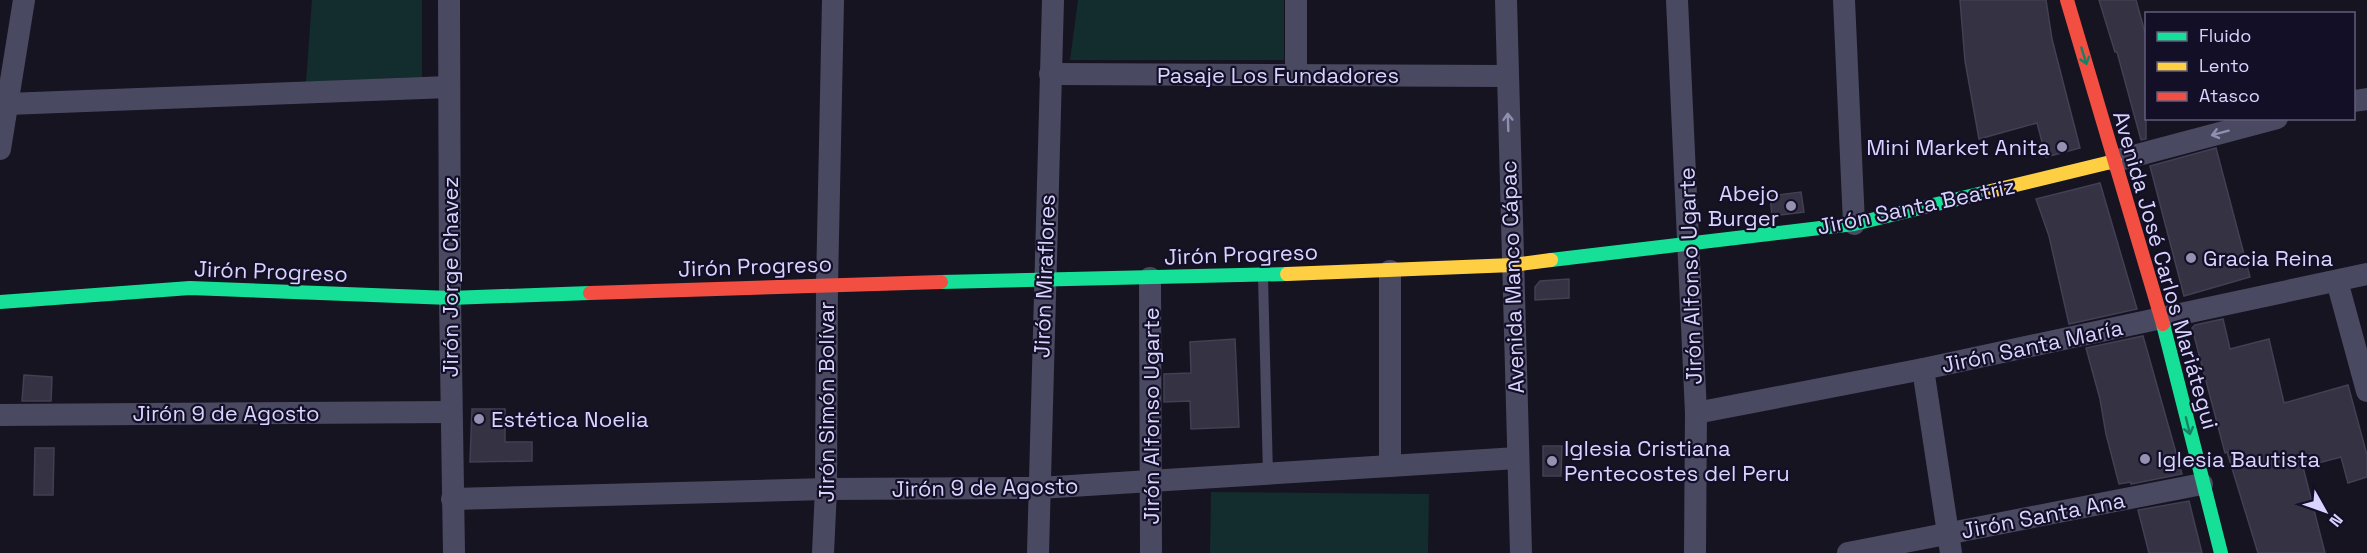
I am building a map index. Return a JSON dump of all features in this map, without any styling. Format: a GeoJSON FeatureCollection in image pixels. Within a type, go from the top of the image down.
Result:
{"type":"FeatureCollection","features":[{"type":"Feature","properties":{"kind":"street"},"geometry":{"type":"LineString","coordinates":[[0,148],[24,0]]}},
{"type":"Feature","properties":{"kind":"street","name":"Jirón Jorge Chavez"},"geometry":{"type":"LineString","coordinates":[[449,0],[454,553]]}},
{"type":"Feature","properties":{"kind":"street","name":"Jirón Simón Bolívar"},"geometry":{"type":"LineString","coordinates":[[823,553],[826,489],[826,285],[834,0]]}},
{"type":"Feature","properties":{"kind":"street","name":"Jirón Miraflores"},"geometry":{"type":"LineString","coordinates":[[1038,553],[1053,0]]}},
{"type":"Feature","properties":{"kind":"street"},"geometry":{"type":"LineString","coordinates":[[1296,0],[1296,75]]}},
{"type":"Feature","properties":{"kind":"street","name":"Avenida Manco Cápac"},"geometry":{"type":"LineString","coordinates":[[1506,0],[1521,553]]}},
{"type":"Feature","properties":{"kind":"street","name":"Jirón Alfonso Ugarte"},"geometry":{"type":"LineString","coordinates":[[1677,0],[1696,413],[1695,553]]}},
{"type":"Feature","properties":{"kind":"street"},"geometry":{"type":"LineString","coordinates":[[1844,0],[1854,224]]}},
{"type":"Feature","properties":{"kind":"street","name":"Avenida José Carlos Mariátegui"},"geometry":{"type":"LineString","coordinates":[[2067,0],[2162,319],[2221,553]]}},
{"type":"Feature","properties":{"kind":"street","name":"Pasaje Los Fundadores"},"geometry":{"type":"LineString","coordinates":[[1050,74],[1507,76]]}},
{"type":"Feature","properties":{"kind":"street"},"geometry":{"type":"LineString","coordinates":[[7,104],[449,87]]}},
{"type":"Feature","properties":{"kind":"street","name":"Jirón Santa Beatriz"},"geometry":{"type":"LineString","coordinates":[[1513,265],[1854,224],[2115,161],[2269,120]]}},
{"type":"Feature","properties":{"kind":"street","name":"Jirón Progreso"},"geometry":{"type":"LineString","coordinates":[[0,302],[190,288],[450,298],[826,285],[1263,275],[1513,265]]}},
{"type":"Feature","properties":{"kind":"street"},"geometry":{"type":"LineString","coordinates":[[1390,271],[1390,466]]}},
{"type":"Feature","properties":{"kind":"street","name":"Jirón Santa María"},"geometry":{"type":"LineString","coordinates":[[1696,413],[1923,369],[2367,274]]}},
{"type":"Feature","properties":{"kind":"street","name":"Jirón Alfonso Ugarte"},"geometry":{"type":"LineString","coordinates":[[1150,278],[1152,553]]}},
{"type":"Feature","properties":{"kind":"street"},"geometry":{"type":"LineString","coordinates":[[2337,281],[2367,391]]}},
{"type":"Feature","properties":{"kind":"street"},"geometry":{"type":"LineString","coordinates":[[1923,369],[1949,543]]}},
{"type":"Feature","properties":{"kind":"street","name":"Jirón 9 de Agosto"},"geometry":{"type":"LineString","coordinates":[[0,415],[451,412]]}},
{"type":"Feature","properties":{"kind":"street","name":"Jirón 9 de Agosto"},"geometry":{"type":"LineString","coordinates":[[452,500],[826,489],[1039,488],[1517,458]]}},
{"type":"Feature","properties":{"kind":"street","name":"Jirón Santa Ana"},"geometry":{"type":"LineString","coordinates":[[1848,553],[1949,543],[2202,484]]}},
{"type":"Feature","properties":{"kind":"lane"},"geometry":{"type":"LineString","coordinates":[[1263,275],[1268,475]]}},
{"type":"Feature","properties":{"kind":"green space"},"geometry":{"type":"Polygon","coordinates":[[[312,0],[422,0],[422,77],[306,82],[312,0]]]}},
{"type":"Feature","properties":{"kind":"green space"},"geometry":{"type":"Polygon","coordinates":[[[1078,0],[1284,0],[1284,60],[1070,60],[1078,0]]]}},
{"type":"Feature","properties":{"kind":"green space"},"geometry":{"type":"Polygon","coordinates":[[[1211,492],[1429,494],[1428,553],[1210,553],[1211,492]]]}},
{"type":"Feature","properties":{"kind":"building"},"geometry":{"type":"Polygon","coordinates":[[[1960,0],[2046,0],[2052,39],[2080,148],[2046,157],[2037,123],[1979,139],[1965,61],[1960,0]]]}},
{"type":"Feature","properties":{"kind":"building"},"geometry":{"type":"Polygon","coordinates":[[[2099,0],[2136,0],[2145,32],[2146,139],[2141,140],[2117,52],[2115,52],[2099,0]]]}},
{"type":"Feature","properties":{"kind":"building"},"geometry":{"type":"Polygon","coordinates":[[[2216,148],[2250,277],[2184,296],[2150,166],[2216,148]]]}},
{"type":"Feature","properties":{"kind":"building"},"geometry":{"type":"Polygon","coordinates":[[[2100,183],[2137,309],[2069,324],[2049,236],[2036,199],[2100,183]]]}},
{"type":"Feature","properties":{"kind":"building"},"geometry":{"type":"Polygon","coordinates":[[[1801,192],[1804,212],[1772,216],[1770,196],[1801,192]]]}},
{"type":"Feature","properties":{"kind":"building"},"geometry":{"type":"Polygon","coordinates":[[[1569,279],[1569,298],[1535,300],[1535,287],[1540,281],[1569,279]]]}},
{"type":"Feature","properties":{"kind":"building"},"geometry":{"type":"Polygon","coordinates":[[[2223,319],[2230,349],[2269,339],[2284,403],[2348,385],[2367,455],[2367,477],[2348,483],[2341,457],[2303,467],[2325,553],[2258,553],[2227,452],[2225,453],[2192,328],[2195,325],[2223,319]]]}},
{"type":"Feature","properties":{"kind":"building"},"geometry":{"type":"Polygon","coordinates":[[[2143,336],[2182,474],[2131,484],[2131,482],[2119,484],[2086,348],[2143,336]]]}},
{"type":"Feature","properties":{"kind":"building"},"geometry":{"type":"Polygon","coordinates":[[[1235,339],[1239,427],[1191,429],[1190,401],[1164,402],[1164,374],[1191,373],[1190,342],[1235,339]]]}},
{"type":"Feature","properties":{"kind":"building"},"geometry":{"type":"Polygon","coordinates":[[[24,375],[52,377],[51,401],[22,401],[24,375]]]}},
{"type":"Feature","properties":{"kind":"building"},"geometry":{"type":"Polygon","coordinates":[[[472,409],[505,409],[505,442],[532,442],[532,461],[470,462],[472,409]]]}},
{"type":"Feature","properties":{"kind":"building","name":"Iglesia Cristiana Pentecostes del Peru"},"geometry":{"type":"Polygon","coordinates":[[[1543,446],[1562,446],[1561,476],[1543,476],[1543,446]]]}},
{"type":"Feature","properties":{"kind":"building"},"geometry":{"type":"Polygon","coordinates":[[[35,448],[54,448],[53,495],[34,495],[35,448]]]}},
{"type":"Feature","properties":{"kind":"building"},"geometry":{"type":"Polygon","coordinates":[[[2189,501],[2202,553],[2149,553],[2138,510],[2189,501]]]}},
{"type":"Feature","properties":{"kind":"traffic: fast"},"geometry":{"type":"LineString","coordinates":[[1551,260],[1854,224],[1991,191]]}},
{"type":"Feature","properties":{"kind":"traffic: fast"},"geometry":{"type":"LineString","coordinates":[[941,282],[1287,274]]}},
{"type":"Feature","properties":{"kind":"traffic: fast"},"geometry":{"type":"LineString","coordinates":[[0,302],[190,288],[450,298],[590,293]]}},
{"type":"Feature","properties":{"kind":"traffic: fast"},"geometry":{"type":"LineString","coordinates":[[2163,324],[2221,553]]}},
{"type":"Feature","properties":{"kind":"traffic: slow"},"geometry":{"type":"LineString","coordinates":[[1991,191],[2115,161]]}},
{"type":"Feature","properties":{"kind":"traffic: slow"},"geometry":{"type":"LineString","coordinates":[[1287,274],[1513,265],[1551,260]]}},
{"type":"Feature","properties":{"kind":"traffic: jam"},"geometry":{"type":"LineString","coordinates":[[2067,0],[2163,324]]}},
{"type":"Feature","properties":{"kind":"traffic: jam"},"geometry":{"type":"LineString","coordinates":[[590,293],[941,282]]}},
{"type":"Feature","properties":{"kind":"place","name":"Mini Market Anita"},"geometry":{"type":"Point","coordinates":[2062,147]}},
{"type":"Feature","properties":{"kind":"place","name":"Abejo Burger"},"geometry":{"type":"Point","coordinates":[1791,206]}},
{"type":"Feature","properties":{"kind":"place","name":"Gracia Reina"},"geometry":{"type":"Point","coordinates":[2191,258]}},
{"type":"Feature","properties":{"kind":"place","name":"Estética Noelia"},"geometry":{"type":"Point","coordinates":[479,419]}},
{"type":"Feature","properties":{"kind":"place","name":"Iglesia Bautista"},"geometry":{"type":"Point","coordinates":[2145,459]}},
{"type":"Feature","properties":{"kind":"place","name":"Iglesia Cristiana Pentecostes del Peru"},"geometry":{"type":"Point","coordinates":[1552,461]}}]}
